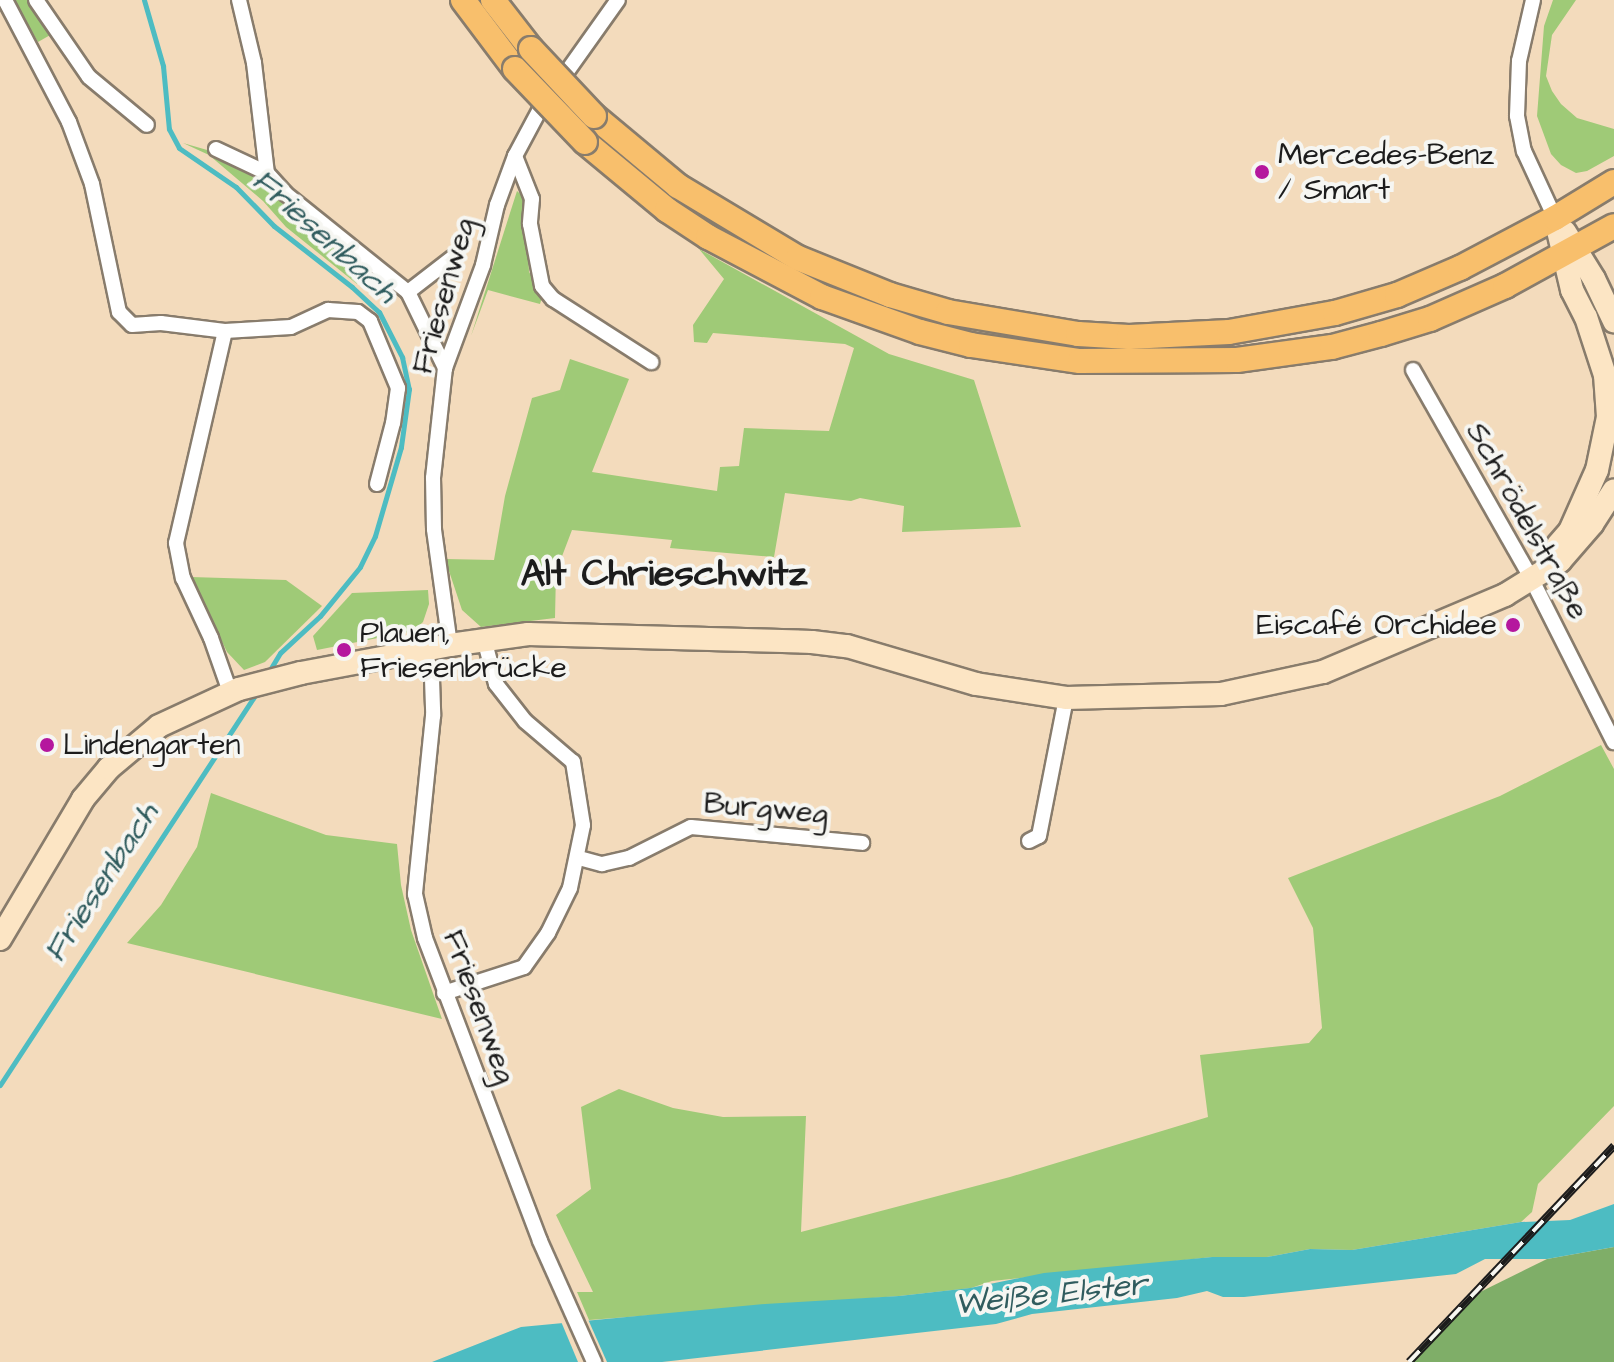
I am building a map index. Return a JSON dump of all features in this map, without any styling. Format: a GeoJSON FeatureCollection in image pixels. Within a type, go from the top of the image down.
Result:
{"type":"FeatureCollection","features":[{"type":"Feature","properties":{"kind":"main road"},"geometry":{"type":"LineString","coordinates":[[463,0],[515,69],[585,142],[667,210],[708,237],[822,297],[920,332],[1029,355],[1080,361],[1191,362],[1282,355],[1332,347],[1430,319],[1569,253],[1614,226]]}},
{"type":"Feature","properties":{"kind":"main road"},"geometry":{"type":"LineString","coordinates":[[493,0],[531,49],[594,116],[678,186],[798,258],[876,290],[948,312],[1078,334],[1129,337],[1229,332],[1335,313],[1397,295],[1460,268],[1555,218],[1614,182]]}},
{"type":"Feature","properties":{"kind":"main road"},"geometry":{"type":"LineString","coordinates":[[1531,578],[1570,531],[1597,470],[1608,417],[1602,364],[1569,253],[1555,218]]}},
{"type":"Feature","properties":{"kind":"main road"},"geometry":{"type":"LineString","coordinates":[[1569,253],[1614,321]]}},
{"type":"Feature","properties":{"kind":"main road"},"geometry":{"type":"LineString","coordinates":[[0,939],[20,911],[83,799],[109,768],[159,726],[235,690],[278,678],[484,639],[528,634],[812,642],[847,646],[976,684],[1066,698],[1221,694],[1323,672],[1505,595],[1560,561],[1592,524],[1614,490]]}},
{"type":"Feature","properties":{"kind":"street"},"geometry":{"type":"LineString","coordinates":[[5,0],[69,122],[92,184],[119,312],[132,325],[161,323],[225,331],[291,327],[328,310],[358,312],[370,321],[398,388],[393,423],[377,484]]}},
{"type":"Feature","properties":{"kind":"street"},"geometry":{"type":"LineString","coordinates":[[36,0],[89,77],[147,125]]}},
{"type":"Feature","properties":{"kind":"street"},"geometry":{"type":"LineString","coordinates":[[239,0],[254,63],[267,173]]}},
{"type":"Feature","properties":{"kind":"street","name":"Friesenweg"},"geometry":{"type":"LineString","coordinates":[[450,645],[434,529],[433,478],[445,368],[483,265],[497,205],[515,156],[565,70],[618,0]]}},
{"type":"Feature","properties":{"kind":"street"},"geometry":{"type":"LineString","coordinates":[[1533,0],[1519,61],[1517,116],[1524,151],[1555,218]]}},
{"type":"Feature","properties":{"kind":"street"},"geometry":{"type":"LineString","coordinates":[[216,149],[267,173],[286,194],[408,292],[445,368]]}},
{"type":"Feature","properties":{"kind":"street"},"geometry":{"type":"LineString","coordinates":[[515,156],[532,199],[530,224],[542,286],[553,299],[651,362]]}},
{"type":"Feature","properties":{"kind":"street"},"geometry":{"type":"LineString","coordinates":[[408,292],[452,258]]}},
{"type":"Feature","properties":{"kind":"street"},"geometry":{"type":"LineString","coordinates":[[225,331],[176,543],[183,578],[235,690]]}},
{"type":"Feature","properties":{"kind":"street","name":"Schrödelstraße"},"geometry":{"type":"LineString","coordinates":[[1413,370],[1531,578],[1614,742]]}},
{"type":"Feature","properties":{"kind":"street"},"geometry":{"type":"LineString","coordinates":[[444,993],[524,967],[553,922],[570,888],[579,858],[583,825],[573,762],[525,721],[496,684],[484,639]]}},
{"type":"Feature","properties":{"kind":"street","name":"Friesenweg"},"geometry":{"type":"LineString","coordinates":[[425,650],[432,679],[433,716],[415,894],[444,993],[564,1297],[594,1362]]}},
{"type":"Feature","properties":{"kind":"street"},"geometry":{"type":"LineString","coordinates":[[1029,841],[1039,836],[1066,698]]}},
{"type":"Feature","properties":{"kind":"street","name":"Burgweg"},"geometry":{"type":"LineString","coordinates":[[579,858],[602,864],[629,858],[691,827],[862,843]]}},
{"type":"Feature","properties":{"kind":"green space"},"geometry":{"type":"Polygon","coordinates":[[[13,0],[31,0],[52,34],[38,42],[13,0]]]}},
{"type":"Feature","properties":{"kind":"green space"},"geometry":{"type":"Polygon","coordinates":[[[1553,0],[1576,0],[1552,35],[1546,76],[1552,91],[1577,118],[1614,129],[1614,156],[1587,171],[1576,173],[1561,165],[1551,154],[1537,116],[1544,26],[1553,0]]]}},
{"type":"Feature","properties":{"kind":"green space"},"geometry":{"type":"Polygon","coordinates":[[[183,143],[214,152],[269,185],[364,264],[357,284],[286,227],[263,201],[209,155],[183,143]]]}},
{"type":"Feature","properties":{"kind":"green space"},"geometry":{"type":"Polygon","coordinates":[[[517,191],[526,199],[529,272],[543,294],[540,304],[488,290],[471,336],[517,191]]]}},
{"type":"Feature","properties":{"kind":"green space"},"geometry":{"type":"Polygon","coordinates":[[[699,249],[889,354],[974,380],[1021,527],[902,532],[904,506],[860,498],[851,501],[785,493],[774,557],[670,548],[672,540],[572,530],[556,572],[555,618],[481,627],[462,610],[445,559],[494,560],[505,496],[532,398],[560,390],[570,359],[629,379],[592,472],[717,491],[720,467],[739,466],[744,428],[829,431],[854,348],[845,344],[713,333],[707,343],[694,342],[693,325],[724,279],[699,249]]]}},
{"type":"Feature","properties":{"kind":"green space"},"geometry":{"type":"Polygon","coordinates":[[[191,577],[286,580],[322,606],[265,662],[244,670],[227,652],[191,577]]]}},
{"type":"Feature","properties":{"kind":"green space"},"geometry":{"type":"Polygon","coordinates":[[[428,590],[429,604],[423,622],[413,631],[317,650],[313,636],[352,593],[428,590]]]}},
{"type":"Feature","properties":{"kind":"green space"},"geometry":{"type":"Polygon","coordinates":[[[1601,745],[1614,769],[1614,1106],[1538,1184],[1532,1212],[1521,1222],[1352,1250],[1310,1249],[1267,1257],[1212,1257],[992,1281],[971,1288],[899,1296],[589,1320],[577,1292],[593,1292],[556,1215],[591,1189],[581,1107],[619,1089],[673,1108],[723,1117],[806,1116],[801,1232],[1010,1177],[1208,1117],[1200,1055],[1309,1043],[1322,1028],[1313,928],[1288,878],[1500,796],[1601,745]]]}},
{"type":"Feature","properties":{"kind":"green space"},"geometry":{"type":"Polygon","coordinates":[[[211,793],[326,835],[397,844],[401,885],[411,930],[442,1019],[127,943],[161,905],[197,847],[211,793]]]}},
{"type":"Feature","properties":{"kind":"green space"},"geometry":{"type":"Polygon","coordinates":[[[1614,1247],[1614,1362],[1409,1362],[1472,1296],[1547,1259],[1614,1247]]]}},
{"type":"Feature","properties":{"kind":"water","name":"Weiße Elster"},"geometry":{"type":"Polygon","coordinates":[[[1614,1204],[1614,1247],[1547,1259],[1485,1259],[1456,1274],[1244,1297],[1223,1297],[1207,1291],[1177,1298],[1032,1314],[996,1324],[662,1362],[432,1362],[521,1327],[765,1304],[899,1296],[970,1288],[1044,1273],[1212,1257],[1267,1257],[1310,1249],[1352,1250],[1521,1222],[1570,1220],[1614,1204]]]}},
{"type":"Feature","properties":{"kind":"pier"},"geometry":{"type":"Polygon","coordinates":[[[587,1317],[607,1362],[578,1362],[560,1319],[587,1317]]]}},
{"type":"Feature","properties":{"kind":"waterway","name":"Friesenbach"},"geometry":{"type":"LineString","coordinates":[[144,0],[163,66],[169,129],[179,148],[236,187],[274,226],[379,312],[402,357],[409,389],[401,447],[375,536],[360,567],[320,616],[280,653],[268,673]]}},
{"type":"Feature","properties":{"kind":"waterway","name":"Friesenbach"},"geometry":{"type":"LineString","coordinates":[[0,1085],[257,692]]}},
{"type":"Feature","properties":{"kind":"railway"},"geometry":{"type":"LineString","coordinates":[[1409,1362],[1614,1146]]}},
{"type":"Feature","properties":{"kind":"place","name":"Mercedes-Benz / Smart"},"geometry":{"type":"Point","coordinates":[1262,172]}},
{"type":"Feature","properties":{"kind":"place","name":"Eiscafé Orchidee"},"geometry":{"type":"Point","coordinates":[1513,625]}},
{"type":"Feature","properties":{"kind":"place","name":"Plauen, Friesenbrücke"},"geometry":{"type":"Point","coordinates":[344,650]}},
{"type":"Feature","properties":{"kind":"place","name":"Lindengarten"},"geometry":{"type":"Point","coordinates":[47,745]}},
{"type":"Feature","properties":{"kind":"district","name":"Alt Chrieschwitz"},"geometry":{"type":"Point","coordinates":[664,575]}}]}
